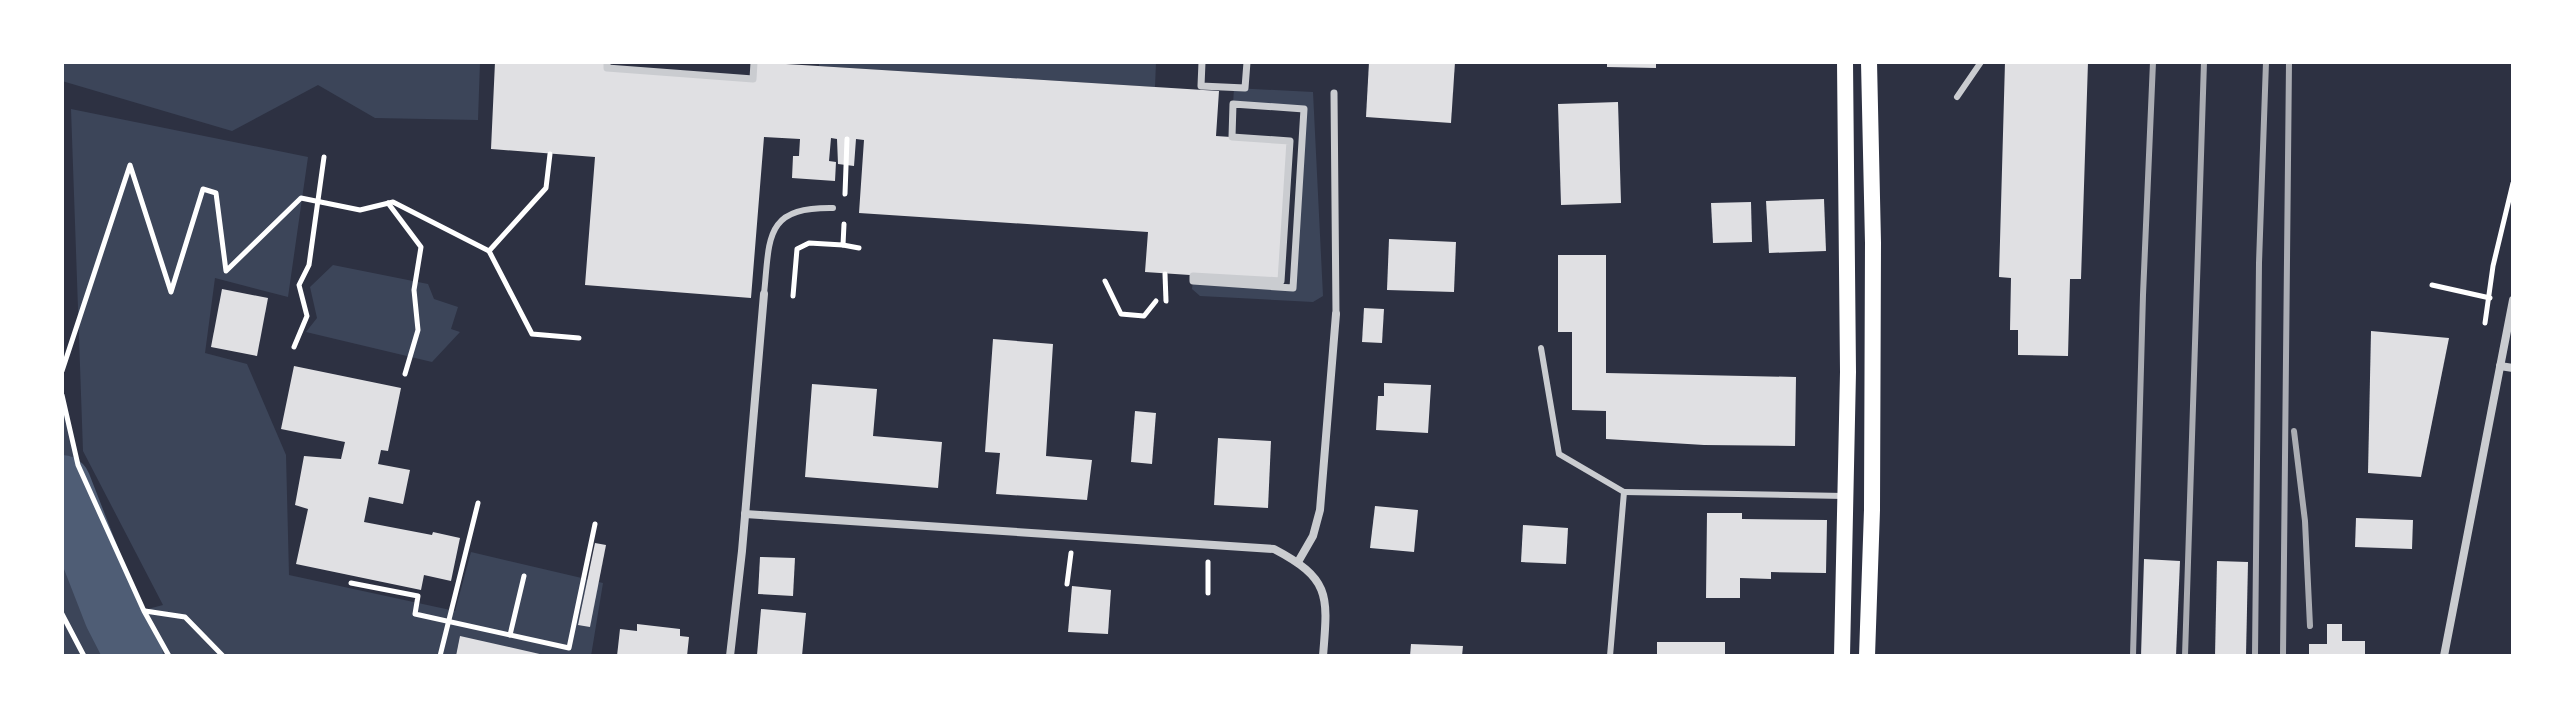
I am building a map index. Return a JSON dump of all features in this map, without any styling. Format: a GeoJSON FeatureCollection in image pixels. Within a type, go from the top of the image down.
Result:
{"type":"FeatureCollection","features":[{"type":"Feature","properties":{"kind":"main road"},"geometry":{"type":"LineString","coordinates":[[1842,656],[1847,496],[1845,62]]}},
{"type":"Feature","properties":{"kind":"main road"},"geometry":{"type":"LineString","coordinates":[[1867,656],[1872,510],[1873,259],[1869,62]]}},
{"type":"Feature","properties":{"kind":"street"},"geometry":{"type":"LineString","coordinates":[[607,62],[607,68],[753,79],[754,62]]}},
{"type":"Feature","properties":{"kind":"street"},"geometry":{"type":"LineString","coordinates":[[1202,62],[1201,86],[1245,88],[1247,62]]}},
{"type":"Feature","properties":{"kind":"street"},"geometry":{"type":"LineString","coordinates":[[1298,562],[1313,536],[1320,510],[1336,314],[1334,93]]}},
{"type":"Feature","properties":{"kind":"street"},"geometry":{"type":"LineString","coordinates":[[1233,104],[1304,109],[1293,288],[1193,281],[1193,276],[1281,281],[1290,141],[1232,137],[1233,104]]}},
{"type":"Feature","properties":{"kind":"street"},"geometry":{"type":"LineString","coordinates":[[730,656],[764,294]]}},
{"type":"Feature","properties":{"kind":"street"},"geometry":{"type":"LineString","coordinates":[[2444,656],[2513,302]]}},
{"type":"Feature","properties":{"kind":"street"},"geometry":{"type":"LineString","coordinates":[[2500,366],[2513,368]]}},
{"type":"Feature","properties":{"kind":"street"},"geometry":{"type":"LineString","coordinates":[[745,514],[1274,549],[1298,562],[1316,577],[1324,596],[1323,656]]}},
{"type":"Feature","properties":{"kind":"lane"},"geometry":{"type":"LineString","coordinates":[[1957,97],[1981,62]]}},
{"type":"Feature","properties":{"kind":"lane"},"geometry":{"type":"LineString","coordinates":[[764,294],[770,244],[779,221],[791,212],[805,208],[833,208]]}},
{"type":"Feature","properties":{"kind":"lane"},"geometry":{"type":"LineString","coordinates":[[1541,348],[1559,454],[1624,492],[1847,496]]}},
{"type":"Feature","properties":{"kind":"lane"},"geometry":{"type":"LineString","coordinates":[[1610,656],[1624,492]]}},
{"type":"Feature","properties":{"kind":"path"},"geometry":{"type":"LineString","coordinates":[[489,251],[546,188],[550,154]]}},
{"type":"Feature","properties":{"kind":"path"},"geometry":{"type":"LineString","coordinates":[[294,347],[307,316],[299,285],[309,265],[324,157]]}},
{"type":"Feature","properties":{"kind":"path"},"geometry":{"type":"LineString","coordinates":[[62,371],[130,165],[171,292],[203,189],[216,193],[226,271],[301,198],[360,210],[393,202],[489,251],[532,334],[579,338]]}},
{"type":"Feature","properties":{"kind":"path"},"geometry":{"type":"LineString","coordinates":[[388,203],[421,247],[414,290],[418,330],[405,374]]}},
{"type":"Feature","properties":{"kind":"path"},"geometry":{"type":"LineString","coordinates":[[843,245],[859,248]]}},
{"type":"Feature","properties":{"kind":"path"},"geometry":{"type":"LineString","coordinates":[[1165,274],[1166,301]]}},
{"type":"Feature","properties":{"kind":"path"},"geometry":{"type":"LineString","coordinates":[[1105,281],[1121,314],[1144,316],[1156,301]]}},
{"type":"Feature","properties":{"kind":"path"},"geometry":{"type":"LineString","coordinates":[[2432,285],[2513,302]]}},
{"type":"Feature","properties":{"kind":"path"},"geometry":{"type":"LineString","coordinates":[[62,395],[78,465],[144,611],[169,656]]}},
{"type":"Feature","properties":{"kind":"path"},"geometry":{"type":"LineString","coordinates":[[440,656],[478,503]]}},
{"type":"Feature","properties":{"kind":"path"},"geometry":{"type":"LineString","coordinates":[[351,583],[418,596],[415,614],[569,648],[595,524]]}},
{"type":"Feature","properties":{"kind":"path"},"geometry":{"type":"LineString","coordinates":[[1067,584],[1073,536]]}},
{"type":"Feature","properties":{"kind":"path"},"geometry":{"type":"LineString","coordinates":[[1208,593],[1209,545]]}},
{"type":"Feature","properties":{"kind":"path"},"geometry":{"type":"LineString","coordinates":[[510,635],[524,576]]}},
{"type":"Feature","properties":{"kind":"path"},"geometry":{"type":"LineString","coordinates":[[144,611],[185,617],[223,656]]}},
{"type":"Feature","properties":{"kind":"path"},"geometry":{"type":"LineString","coordinates":[[62,614],[84,656]]}},
{"type":"Feature","properties":{"kind":"shaded area"},"geometry":{"type":"Polygon","coordinates":[[[62,62],[480,62],[478,120],[375,118],[318,85],[232,131],[62,81],[62,62]]]}},
{"type":"Feature","properties":{"kind":"shaded area"},"geometry":{"type":"Polygon","coordinates":[[[819,62],[1156,62],[1155,87],[819,66],[819,62]]]}},
{"type":"Feature","properties":{"kind":"shaded area"},"geometry":{"type":"Polygon","coordinates":[[[1234,88],[1313,92],[1323,296],[1313,302],[1200,296],[1192,289],[1193,281],[1293,287],[1303,109],[1233,104],[1234,88]]]}},
{"type":"Feature","properties":{"kind":"shaded area"},"geometry":{"type":"Polygon","coordinates":[[[71,109],[308,157],[288,297],[215,278],[205,353],[247,364],[286,455],[289,575],[455,611],[471,552],[603,583],[591,656],[62,656],[62,395],[78,465],[144,610],[163,605],[83,451],[71,109]]]}},
{"type":"Feature","properties":{"kind":"shaded area"},"geometry":{"type":"Polygon","coordinates":[[[333,265],[428,284],[434,299],[458,307],[451,329],[460,332],[432,362],[306,332],[317,318],[310,287],[333,265]]]}},
{"type":"Feature","properties":{"kind":"building"},"geometry":{"type":"Polygon","coordinates":[[[495,62],[607,62],[607,68],[753,79],[754,62],[1219,91],[1216,136],[1290,141],[1281,281],[1145,272],[1148,232],[859,213],[864,140],[856,139],[854,166],[838,164],[837,139],[831,138],[829,161],[836,162],[835,181],[792,178],[793,156],[799,156],[800,139],[764,137],[751,298],[585,285],[595,157],[491,149],[495,62]]]}},
{"type":"Feature","properties":{"kind":"building"},"geometry":{"type":"Polygon","coordinates":[[[1369,62],[1455,62],[1451,123],[1366,117],[1369,62]]]}},
{"type":"Feature","properties":{"kind":"building"},"geometry":{"type":"Polygon","coordinates":[[[1607,62],[1656,62],[1656,68],[1607,67],[1607,62]]]}},
{"type":"Feature","properties":{"kind":"building"},"geometry":{"type":"Polygon","coordinates":[[[2005,62],[2088,62],[2081,279],[2070,279],[2068,356],[2018,355],[2018,330],[2010,330],[2011,278],[1999,277],[2005,62]]]}},
{"type":"Feature","properties":{"kind":"building"},"geometry":{"type":"Polygon","coordinates":[[[1618,102],[1621,203],[1561,205],[1558,104],[1618,102]]]}},
{"type":"Feature","properties":{"kind":"building"},"geometry":{"type":"Polygon","coordinates":[[[1824,199],[1826,251],[1769,253],[1766,201],[1824,199]]]}},
{"type":"Feature","properties":{"kind":"building"},"geometry":{"type":"Polygon","coordinates":[[[1751,202],[1752,242],[1713,243],[1711,203],[1751,202]]]}},
{"type":"Feature","properties":{"kind":"building"},"geometry":{"type":"Polygon","coordinates":[[[1389,239],[1456,242],[1454,292],[1387,290],[1389,239]]]}},
{"type":"Feature","properties":{"kind":"building"},"geometry":{"type":"Polygon","coordinates":[[[1558,255],[1606,255],[1606,373],[1796,377],[1795,446],[1606,439],[1606,411],[1572,410],[1572,332],[1558,332],[1558,255]]]}},
{"type":"Feature","properties":{"kind":"building"},"geometry":{"type":"Polygon","coordinates":[[[222,289],[268,298],[257,356],[211,347],[222,289]]]}},
{"type":"Feature","properties":{"kind":"building"},"geometry":{"type":"Polygon","coordinates":[[[1364,308],[1384,309],[1382,343],[1362,342],[1364,308]]]}},
{"type":"Feature","properties":{"kind":"building"},"geometry":{"type":"Polygon","coordinates":[[[2371,331],[2449,338],[2421,477],[2368,473],[2371,331]]]}},
{"type":"Feature","properties":{"kind":"building"},"geometry":{"type":"Polygon","coordinates":[[[993,339],[1053,344],[1046,456],[1092,460],[1087,500],[996,494],[1000,453],[985,452],[993,339]]]}},
{"type":"Feature","properties":{"kind":"building"},"geometry":{"type":"Polygon","coordinates":[[[294,366],[401,388],[388,451],[381,450],[378,464],[410,470],[403,504],[369,497],[364,522],[460,538],[451,581],[424,575],[421,590],[296,564],[308,509],[295,505],[304,456],[341,459],[345,442],[281,429],[294,366]]]}},
{"type":"Feature","properties":{"kind":"building"},"geometry":{"type":"Polygon","coordinates":[[[1384,383],[1431,385],[1428,433],[1376,430],[1378,396],[1384,396],[1384,383]]]}},
{"type":"Feature","properties":{"kind":"building"},"geometry":{"type":"Polygon","coordinates":[[[812,384],[877,389],[873,436],[942,442],[938,488],[805,477],[812,384]]]}},
{"type":"Feature","properties":{"kind":"building"},"geometry":{"type":"Polygon","coordinates":[[[1135,411],[1156,413],[1152,464],[1131,462],[1135,411]]]}},
{"type":"Feature","properties":{"kind":"building"},"geometry":{"type":"Polygon","coordinates":[[[1218,438],[1271,441],[1268,508],[1214,505],[1218,438]]]}},
{"type":"Feature","properties":{"kind":"building"},"geometry":{"type":"Polygon","coordinates":[[[1375,506],[1418,510],[1414,552],[1370,548],[1375,506]]]}},
{"type":"Feature","properties":{"kind":"building"},"geometry":{"type":"Polygon","coordinates":[[[1707,513],[1742,513],[1742,519],[1827,520],[1826,573],[1771,572],[1771,579],[1740,578],[1740,598],[1706,598],[1707,513]]]}},
{"type":"Feature","properties":{"kind":"building"},"geometry":{"type":"Polygon","coordinates":[[[2356,518],[2413,520],[2412,549],[2355,547],[2356,518]]]}},
{"type":"Feature","properties":{"kind":"building"},"geometry":{"type":"Polygon","coordinates":[[[1523,525],[1568,528],[1566,564],[1521,562],[1523,525]]]}},
{"type":"Feature","properties":{"kind":"building"},"geometry":{"type":"Polygon","coordinates":[[[595,543],[606,545],[590,627],[578,625],[595,543]]]}},
{"type":"Feature","properties":{"kind":"building"},"geometry":{"type":"Polygon","coordinates":[[[760,557],[795,558],[793,596],[758,594],[760,557]]]}},
{"type":"Feature","properties":{"kind":"building"},"geometry":{"type":"Polygon","coordinates":[[[2144,559],[2180,561],[2176,656],[2141,656],[2144,559]]]}},
{"type":"Feature","properties":{"kind":"building"},"geometry":{"type":"Polygon","coordinates":[[[2217,561],[2248,562],[2246,656],[2215,656],[2217,561]]]}},
{"type":"Feature","properties":{"kind":"building"},"geometry":{"type":"Polygon","coordinates":[[[1072,586],[1111,590],[1108,634],[1068,632],[1072,586]]]}},
{"type":"Feature","properties":{"kind":"building"},"geometry":{"type":"Polygon","coordinates":[[[761,609],[806,613],[802,656],[757,655],[761,609]]]}},
{"type":"Feature","properties":{"kind":"building"},"geometry":{"type":"Polygon","coordinates":[[[637,624],[680,629],[680,636],[689,637],[687,656],[617,656],[620,629],[637,631],[637,624]]]}},
{"type":"Feature","properties":{"kind":"building"},"geometry":{"type":"Polygon","coordinates":[[[2327,624],[2342,624],[2342,641],[2365,641],[2365,656],[2309,656],[2309,644],[2327,644],[2327,624]]]}},
{"type":"Feature","properties":{"kind":"building"},"geometry":{"type":"Polygon","coordinates":[[[460,636],[544,655],[544,656],[456,656],[460,636]]]}},
{"type":"Feature","properties":{"kind":"building"},"geometry":{"type":"Polygon","coordinates":[[[1657,642],[1725,642],[1725,656],[1657,656],[1657,642]]]}},
{"type":"Feature","properties":{"kind":"building"},"geometry":{"type":"Polygon","coordinates":[[[1411,644],[1463,646],[1462,656],[1410,656],[1411,644]]]}},
{"type":"Feature","properties":{"kind":"waterway"},"geometry":{"type":"LineString","coordinates":[[62,484],[113,615],[134,656]]}},
{"type":"Feature","properties":{"kind":"railway"},"geometry":{"type":"LineString","coordinates":[[2133,656],[2153,62]]}},
{"type":"Feature","properties":{"kind":"railway"},"geometry":{"type":"LineString","coordinates":[[2185,656],[2204,62]]}},
{"type":"Feature","properties":{"kind":"railway"},"geometry":{"type":"LineString","coordinates":[[2255,656],[2259,263],[2266,62]]}},
{"type":"Feature","properties":{"kind":"railway"},"geometry":{"type":"LineString","coordinates":[[2283,656],[2289,62]]}},
{"type":"Feature","properties":{"kind":"railway"},"geometry":{"type":"LineString","coordinates":[[2294,431],[2305,521],[2310,626]]}}]}
